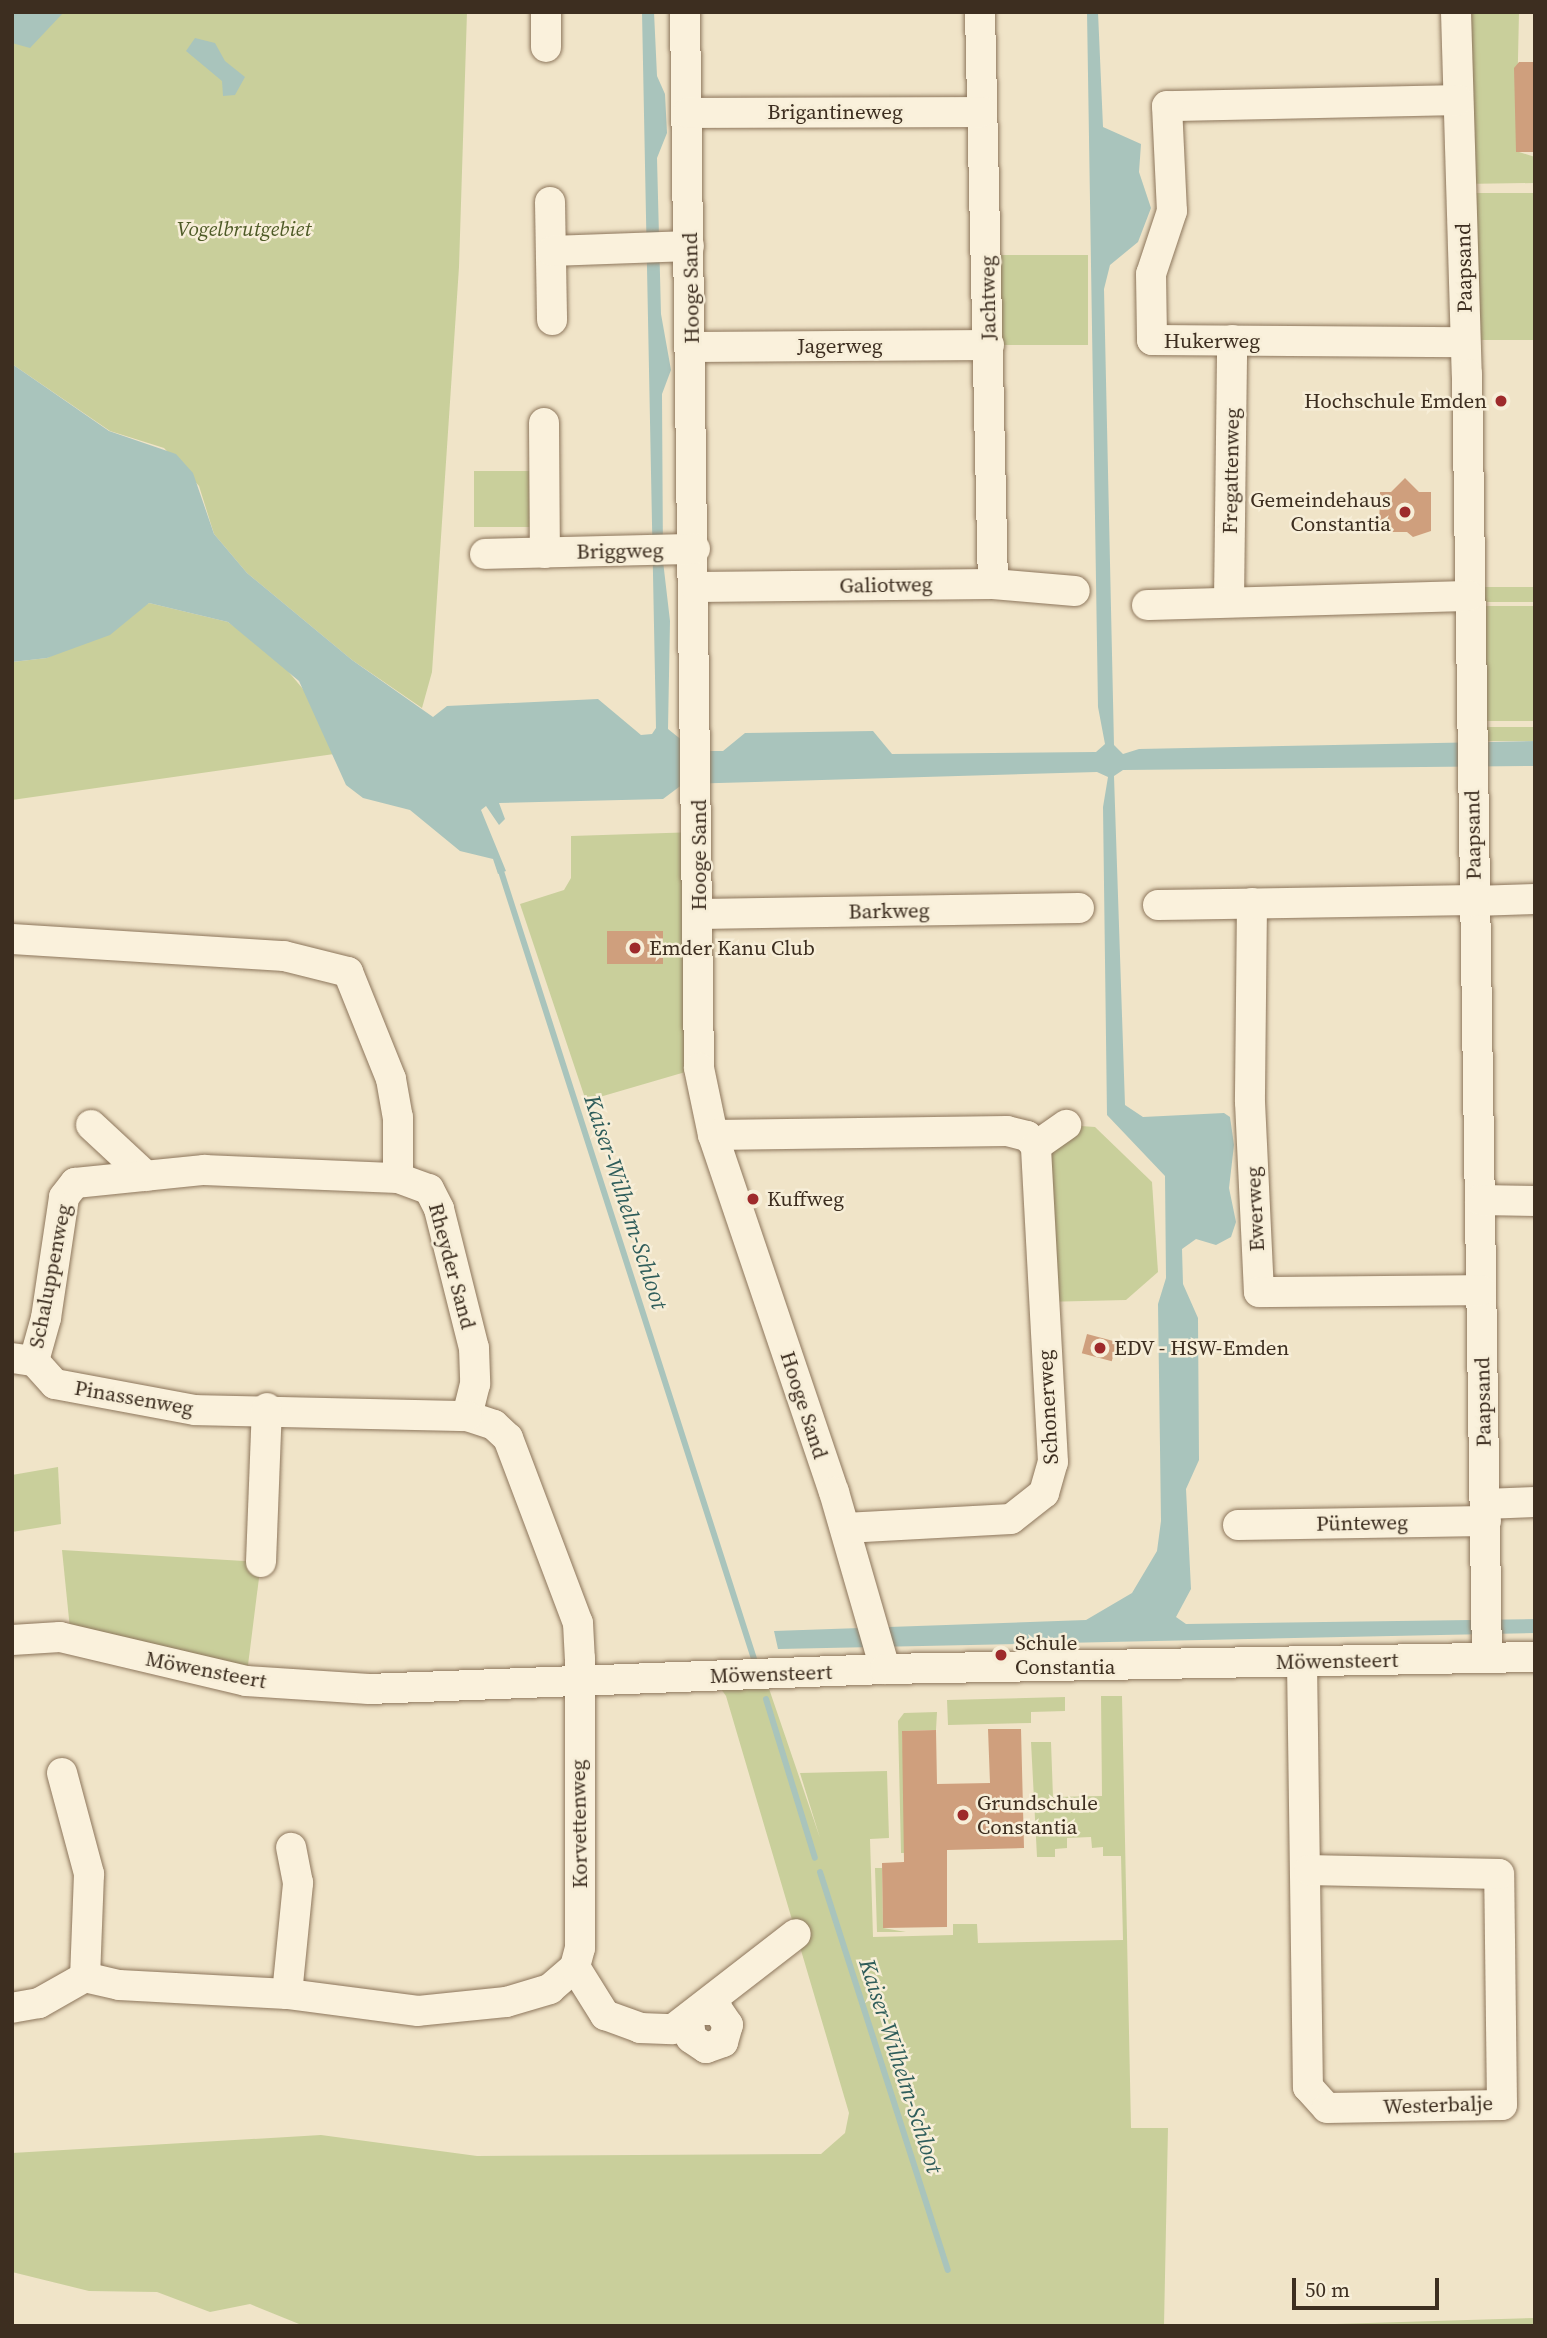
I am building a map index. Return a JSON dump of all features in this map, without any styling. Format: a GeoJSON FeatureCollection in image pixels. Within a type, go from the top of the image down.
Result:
{"type":"FeatureCollection","features":[{"type":"Feature","properties":{"kind":"street"},"geometry":{"type":"LineString","coordinates":[[546,12],[547,47]]}},
{"type":"Feature","properties":{"kind":"street","name":"Hooge Sand"},"geometry":{"type":"LineString","coordinates":[[685,12],[688,113],[663,247],[692,346],[699,791],[699,1068],[713,1135],[845,1528],[882,1661]]}},
{"type":"Feature","properties":{"kind":"street","name":"Jachtweg"},"geometry":{"type":"LineString","coordinates":[[980,12],[993,584]]}},
{"type":"Feature","properties":{"kind":"street","name":"Paapsand"},"geometry":{"type":"LineString","coordinates":[[1456,12],[1465,342],[1487,1637]]}},
{"type":"Feature","properties":{"kind":"street","name":"Hukerweg"},"geometry":{"type":"LineString","coordinates":[[1458,100],[1167,106],[1172,211],[1150,274],[1152,341],[1465,342]]}},
{"type":"Feature","properties":{"kind":"street","name":"Brigantineweg"},"geometry":{"type":"LineString","coordinates":[[688,113],[982,111]]}},
{"type":"Feature","properties":{"kind":"street"},"geometry":{"type":"LineString","coordinates":[[550,202],[551,320]]}},
{"type":"Feature","properties":{"kind":"street"},"geometry":{"type":"LineString","coordinates":[[552,251],[663,247]]}},
{"type":"Feature","properties":{"kind":"street","name":"Fregattenweg"},"geometry":{"type":"LineString","coordinates":[[1229,602],[1232,340]]}},
{"type":"Feature","properties":{"kind":"street","name":"Jagerweg"},"geometry":{"type":"LineString","coordinates":[[692,346],[989,345]]}},
{"type":"Feature","properties":{"kind":"street","name":"Briggweg"},"geometry":{"type":"LineString","coordinates":[[544,423],[545,553]]}},
{"type":"Feature","properties":{"kind":"street","name":"Briggweg"},"geometry":{"type":"LineString","coordinates":[[485,554],[695,549]]}},
{"type":"Feature","properties":{"kind":"street","name":"Galiotweg"},"geometry":{"type":"LineString","coordinates":[[696,587],[993,584],[1075,591]]}},
{"type":"Feature","properties":{"kind":"street"},"geometry":{"type":"LineString","coordinates":[[1147,605],[1469,596]]}},
{"type":"Feature","properties":{"kind":"street"},"geometry":{"type":"LineString","coordinates":[[1158,905],[1535,899]]}},
{"type":"Feature","properties":{"kind":"street","name":"Ewerweg"},"geometry":{"type":"LineString","coordinates":[[1252,903],[1250,1102],[1259,1292],[1481,1290]]}},
{"type":"Feature","properties":{"kind":"street","name":"Barkweg"},"geometry":{"type":"LineString","coordinates":[[699,914],[1079,908]]}},
{"type":"Feature","properties":{"kind":"street"},"geometry":{"type":"LineString","coordinates":[[12,939],[284,956],[344,969],[356,984],[391,1079],[398,1117],[398,1178]]}},
{"type":"Feature","properties":{"kind":"street"},"geometry":{"type":"LineString","coordinates":[[91,1125],[146,1177]]}},
{"type":"Feature","properties":{"kind":"street"},"geometry":{"type":"LineString","coordinates":[[713,1135],[1007,1131],[1027,1136],[1036,1146],[1066,1125]]}},
{"type":"Feature","properties":{"kind":"street","name":"Schonerweg"},"geometry":{"type":"LineString","coordinates":[[845,1528],[1011,1519],[1044,1493],[1053,1462],[1036,1146]]}},
{"type":"Feature","properties":{"kind":"street","name":"Schaluppenweg"},"geometry":{"type":"LineString","coordinates":[[23,1360],[68,1188],[204,1170],[398,1178]]}},
{"type":"Feature","properties":{"kind":"street","name":"Rheyder Sand"},"geometry":{"type":"LineString","coordinates":[[398,1178],[429,1189],[439,1209],[474,1348],[475,1384],[467,1416]]}},
{"type":"Feature","properties":{"kind":"street"},"geometry":{"type":"LineString","coordinates":[[1480,1200],[1535,1201]]}},
{"type":"Feature","properties":{"kind":"street","name":"Pinassenweg"},"geometry":{"type":"LineString","coordinates":[[23,1360],[55,1384],[195,1410],[267,1408],[467,1416]]}},
{"type":"Feature","properties":{"kind":"street"},"geometry":{"type":"LineString","coordinates":[[261,1562],[267,1408]]}},
{"type":"Feature","properties":{"kind":"street"},"geometry":{"type":"LineString","coordinates":[[467,1416],[494,1424],[508,1438],[530,1488],[578,1623],[579,1681]]}},
{"type":"Feature","properties":{"kind":"street","name":"Pünteweg"},"geometry":{"type":"LineString","coordinates":[[1238,1525],[1486,1512],[1535,1502]]}},
{"type":"Feature","properties":{"kind":"street","name":"Möwensteert"},"geometry":{"type":"LineString","coordinates":[[12,1640],[71,1639],[234,1679],[300,1686],[445,1690],[882,1661],[1302,1662],[1487,1637],[1535,1657]]}},
{"type":"Feature","properties":{"kind":"street","name":"Westerbalje"},"geometry":{"type":"LineString","coordinates":[[1302,1662],[1309,1870],[1308,2087],[1327,2108],[1502,2105],[1499,1874],[1309,1870]]}},
{"type":"Feature","properties":{"kind":"street","name":"Korvettenweg"},"geometry":{"type":"LineString","coordinates":[[575,1967],[580,1939],[579,1681]]}},
{"type":"Feature","properties":{"kind":"street"},"geometry":{"type":"LineString","coordinates":[[62,1773],[89,1874],[85,1978]]}},
{"type":"Feature","properties":{"kind":"street"},"geometry":{"type":"LineString","coordinates":[[288,1994],[298,1883],[291,1848]]}},
{"type":"Feature","properties":{"kind":"street"},"geometry":{"type":"LineString","coordinates":[[12,2008],[39,2003],[85,1978],[119,1985],[288,1994],[418,2011],[532,1997],[575,1967],[605,2015],[659,2030],[695,2015],[796,1934]]}},
{"type":"Feature","properties":{"kind":"green space","name":"Vogelbrutgebiet"},"geometry":{"type":"Polygon","coordinates":[[[12,12],[467,12],[459,267],[432,672],[422,708],[352,660],[247,573],[214,534],[199,486],[164,448],[110,431],[12,364],[12,12]]]}},
{"type":"Feature","properties":{"kind":"green space"},"geometry":{"type":"Polygon","coordinates":[[[1456,12],[1519,12],[1516,151],[1535,157],[1535,183],[1462,184],[1456,12]]]}},
{"type":"Feature","properties":{"kind":"green space"},"geometry":{"type":"Polygon","coordinates":[[[1462,193],[1535,193],[1535,340],[1462,340],[1462,193]]]}},
{"type":"Feature","properties":{"kind":"green space"},"geometry":{"type":"Polygon","coordinates":[[[987,255],[1088,255],[1088,345],[987,345],[987,255]]]}},
{"type":"Feature","properties":{"kind":"green space"},"geometry":{"type":"Polygon","coordinates":[[[474,471],[534,471],[534,527],[474,527],[474,471]]]}},
{"type":"Feature","properties":{"kind":"green space"},"geometry":{"type":"Polygon","coordinates":[[[1469,587],[1535,587],[1535,602],[1469,602],[1469,587]]]}},
{"type":"Feature","properties":{"kind":"green space"},"geometry":{"type":"Polygon","coordinates":[[[149,603],[228,622],[277,658],[313,701],[334,754],[12,800],[12,662],[47,658],[149,603]]]}},
{"type":"Feature","properties":{"kind":"green space"},"geometry":{"type":"Polygon","coordinates":[[[1469,606],[1535,606],[1535,721],[1469,721],[1469,606]]]}},
{"type":"Feature","properties":{"kind":"green space"},"geometry":{"type":"Polygon","coordinates":[[[1470,727],[1535,727],[1535,741],[1470,741],[1470,727]]]}},
{"type":"Feature","properties":{"kind":"green space"},"geometry":{"type":"Polygon","coordinates":[[[698,832],[699,1068],[586,1101],[520,904],[564,890],[571,878],[571,836],[698,832]]]}},
{"type":"Feature","properties":{"kind":"green space"},"geometry":{"type":"Polygon","coordinates":[[[1066,1125],[1095,1127],[1152,1182],[1158,1272],[1126,1300],[1042,1302],[1036,1146],[1066,1125]]]}},
{"type":"Feature","properties":{"kind":"green space"},"geometry":{"type":"Polygon","coordinates":[[[58,1467],[61,1524],[12,1532],[12,1475],[58,1467]]]}},
{"type":"Feature","properties":{"kind":"green space"},"geometry":{"type":"Polygon","coordinates":[[[62,1550],[261,1562],[246,1681],[71,1639],[62,1550]]]}},
{"type":"Feature","properties":{"kind":"green space"},"geometry":{"type":"Polygon","coordinates":[[[764,1674],[820,1838],[800,1773],[887,1771],[889,1838],[870,1839],[873,1937],[953,1935],[953,1924],[977,1924],[978,1943],[1123,1940],[1121,1856],[1103,1856],[1103,1847],[1092,1848],[1091,1837],[1067,1838],[1067,1848],[1055,1849],[1055,1857],[1037,1857],[1031,1742],[1051,1742],[1053,1797],[1102,1796],[1101,1696],[1122,1696],[1131,2128],[1168,2128],[1164,2326],[304,2326],[250,2304],[210,2312],[157,2292],[89,2291],[12,2272],[12,2153],[321,2135],[477,2156],[821,2154],[845,2133],[849,2113],[726,1696],[712,1676],[764,1674]]]}},
{"type":"Feature","properties":{"kind":"green space"},"geometry":{"type":"Polygon","coordinates":[[[1065,1697],[1065,1711],[1031,1712],[1031,1723],[948,1725],[947,1700],[1065,1697]]]}},
{"type":"Feature","properties":{"kind":"green space"},"geometry":{"type":"Polygon","coordinates":[[[937,1712],[936,1730],[902,1731],[908,1853],[901,1853],[898,1721],[904,1713],[937,1712]]]}},
{"type":"Feature","properties":{"kind":"green space"},"geometry":{"type":"Polygon","coordinates":[[[875,1868],[882,1868],[883,1928],[906,1932],[877,1932],[875,1868]]]}},
{"type":"Feature","properties":{"kind":"green space"},"geometry":{"type":"Polygon","coordinates":[[[1535,2318],[1535,2326],[1334,2326],[1335,2324],[1535,2318]]]}},
{"type":"Feature","properties":{"kind":"water"},"geometry":{"type":"Polygon","coordinates":[[[12,12],[64,12],[30,48],[12,43],[12,12]]]}},
{"type":"Feature","properties":{"kind":"water"},"geometry":{"type":"Polygon","coordinates":[[[642,12],[654,12],[657,76],[665,94],[667,133],[657,158],[661,314],[671,370],[662,394],[663,561],[670,621],[668,729],[683,741],[683,751],[723,751],[745,733],[873,731],[892,754],[1096,752],[1105,744],[1098,707],[1087,12],[1098,12],[1103,127],[1141,144],[1139,172],[1151,208],[1138,242],[1110,265],[1104,289],[1114,745],[1123,754],[1139,749],[1535,741],[1535,766],[1123,770],[1114,776],[1125,1105],[1143,1117],[1224,1113],[1230,1117],[1234,1145],[1229,1188],[1236,1222],[1231,1237],[1216,1245],[1196,1239],[1182,1249],[1183,1284],[1198,1318],[1199,1460],[1186,1489],[1191,1589],[1176,1617],[1186,1624],[1535,1619],[1535,1633],[778,1649],[774,1631],[1086,1620],[1132,1593],[1157,1551],[1161,1521],[1158,1304],[1166,1278],[1165,1176],[1107,1115],[1103,807],[1108,777],[1097,772],[683,784],[663,799],[499,803],[505,819],[499,825],[486,806],[481,810],[506,871],[498,874],[493,859],[460,851],[410,810],[363,798],[346,785],[299,681],[228,622],[149,603],[110,635],[47,658],[12,662],[12,364],[109,431],[176,454],[193,473],[214,534],[247,573],[352,660],[433,717],[447,706],[598,699],[641,735],[652,734],[656,728],[642,12]]]}},
{"type":"Feature","properties":{"kind":"water"},"geometry":{"type":"Polygon","coordinates":[[[195,38],[215,43],[225,61],[245,77],[235,95],[223,96],[222,81],[186,51],[195,38]]]}},
{"type":"Feature","properties":{"kind":"building"},"geometry":{"type":"Polygon","coordinates":[[[1519,62],[1535,62],[1535,152],[1516,152],[1514,68],[1519,62]]]}},
{"type":"Feature","properties":{"kind":"building","name":"Gemeindehaus Constantia"},"geometry":{"type":"Polygon","coordinates":[[[1405,478],[1419,492],[1431,492],[1431,531],[1413,537],[1407,532],[1379,532],[1380,492],[1391,492],[1405,478]]]}},
{"type":"Feature","properties":{"kind":"building","name":"Emder Kanu Club"},"geometry":{"type":"Polygon","coordinates":[[[607,931],[663,931],[663,964],[607,964],[607,931]]]}},
{"type":"Feature","properties":{"kind":"building","name":"EDV - HSW-Emden"},"geometry":{"type":"Polygon","coordinates":[[[1087,1334],[1117,1342],[1112,1361],[1082,1353],[1087,1334]]]}},
{"type":"Feature","properties":{"kind":"building","name":"Grundschule Constantia"},"geometry":{"type":"Polygon","coordinates":[[[988,1729],[1021,1729],[1024,1848],[947,1850],[947,1927],[883,1928],[882,1863],[904,1862],[902,1731],[936,1730],[937,1784],[990,1783],[988,1729]]]}},
{"type":"Feature","properties":{"kind":"waterway","name":"Kaiser-Wilhelm-Schloot"},"geometry":{"type":"LineString","coordinates":[[499,865],[756,1665]]}},
{"type":"Feature","properties":{"kind":"waterway","name":"Kaiser-Wilhelm-Schloot"},"geometry":{"type":"LineString","coordinates":[[766,1699],[815,1858]]}},
{"type":"Feature","properties":{"kind":"waterway","name":"Kaiser-Wilhelm-Schloot"},"geometry":{"type":"LineString","coordinates":[[820,1872],[948,2270]]}},
{"type":"Feature","properties":{"kind":"place","name":"Hochschule Emden"},"geometry":{"type":"Point","coordinates":[1501,401]}},
{"type":"Feature","properties":{"kind":"place","name":"Gemeindehaus Constantia"},"geometry":{"type":"Point","coordinates":[1405,512]}},
{"type":"Feature","properties":{"kind":"place","name":"Emder Kanu Club"},"geometry":{"type":"Point","coordinates":[635,948]}},
{"type":"Feature","properties":{"kind":"place","name":"Kuffweg"},"geometry":{"type":"Point","coordinates":[753,1199]}},
{"type":"Feature","properties":{"kind":"place","name":"EDV - HSW-Emden"},"geometry":{"type":"Point","coordinates":[1100,1348]}},
{"type":"Feature","properties":{"kind":"place","name":"Schule Constantia"},"geometry":{"type":"Point","coordinates":[1001,1655]}},
{"type":"Feature","properties":{"kind":"place","name":"Grundschule Constantia"},"geometry":{"type":"Point","coordinates":[963,1815]}}]}
